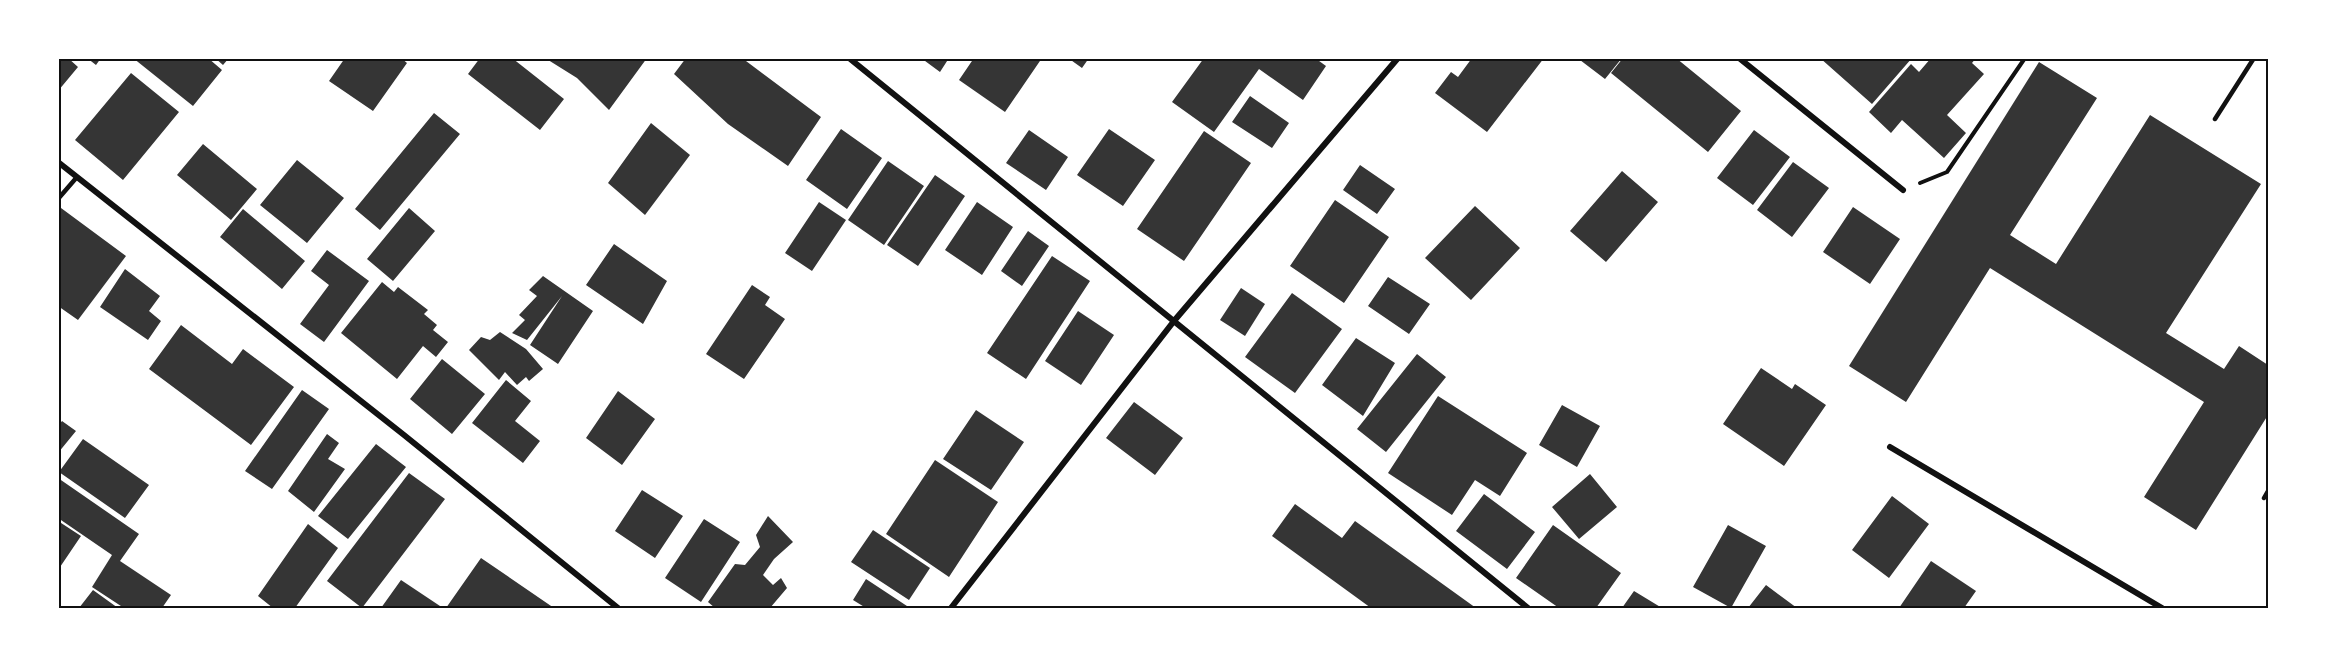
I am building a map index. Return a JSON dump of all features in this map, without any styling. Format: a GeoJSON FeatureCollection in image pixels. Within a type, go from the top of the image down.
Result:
{"type":"FeatureCollection","features":[{"type":"Feature","properties":{"kind":"street"},"geometry":{"type":"LineString","coordinates":[[849,58],[1528,609]]}},
{"type":"Feature","properties":{"kind":"street"},"geometry":{"type":"LineString","coordinates":[[951,609],[1174,321],[1398,58]]}},
{"type":"Feature","properties":{"kind":"street"},"geometry":{"type":"LineString","coordinates":[[1739,58],[1903,190]]}},
{"type":"Feature","properties":{"kind":"street"},"geometry":{"type":"LineString","coordinates":[[58,162],[404,435],[618,609]]}},
{"type":"Feature","properties":{"kind":"street"},"geometry":{"type":"LineString","coordinates":[[1890,447],[2162,609]]}},
{"type":"Feature","properties":{"kind":"lane"},"geometry":{"type":"LineString","coordinates":[[2215,119],[2254,58]]}},
{"type":"Feature","properties":{"kind":"lane"},"geometry":{"type":"LineString","coordinates":[[58,199],[77,177]]}},
{"type":"Feature","properties":{"kind":"lane"},"geometry":{"type":"LineString","coordinates":[[2264,498],[2268,491]]}},
{"type":"Feature","properties":{"kind":"path"},"geometry":{"type":"LineString","coordinates":[[1903,190],[1947,172],[2025,58]]}},
{"type":"Feature","properties":{"kind":"building"},"geometry":{"type":"Polygon","coordinates":[[[58,58],[68,58],[78,67],[58,91],[58,58]]]}},
{"type":"Feature","properties":{"kind":"building"},"geometry":{"type":"Polygon","coordinates":[[[87,58],[101,58],[96,65],[87,58]]]}},
{"type":"Feature","properties":{"kind":"building"},"geometry":{"type":"Polygon","coordinates":[[[133,58],[208,58],[222,70],[193,106],[133,58]]]}},
{"type":"Feature","properties":{"kind":"building"},"geometry":{"type":"Polygon","coordinates":[[[215,58],[229,58],[223,65],[215,58]]]}},
{"type":"Feature","properties":{"kind":"building"},"geometry":{"type":"Polygon","coordinates":[[[345,58],[401,58],[407,63],[373,111],[329,81],[345,58]]]}},
{"type":"Feature","properties":{"kind":"building"},"geometry":{"type":"Polygon","coordinates":[[[480,58],[512,58],[564,99],[540,130],[468,74],[480,58]]]}},
{"type":"Feature","properties":{"kind":"building"},"geometry":{"type":"Polygon","coordinates":[[[545,58],[647,58],[609,110],[577,78],[545,58]]]}},
{"type":"Feature","properties":{"kind":"building"},"geometry":{"type":"Polygon","coordinates":[[[686,58],[742,58],[821,117],[788,166],[728,124],[674,74],[686,58]]]}},
{"type":"Feature","properties":{"kind":"building"},"geometry":{"type":"Polygon","coordinates":[[[921,58],[949,58],[940,72],[921,58]]]}},
{"type":"Feature","properties":{"kind":"building"},"geometry":{"type":"Polygon","coordinates":[[[974,58],[1042,58],[1005,112],[959,80],[974,58]]]}},
{"type":"Feature","properties":{"kind":"building"},"geometry":{"type":"Polygon","coordinates":[[[1068,58],[1089,58],[1082,68],[1068,58]]]}},
{"type":"Feature","properties":{"kind":"building"},"geometry":{"type":"Polygon","coordinates":[[[1204,58],[1315,58],[1326,66],[1303,100],[1259,69],[1214,132],[1172,102],[1204,58]]]}},
{"type":"Feature","properties":{"kind":"building"},"geometry":{"type":"Polygon","coordinates":[[[1472,58],[1544,58],[1487,132],[1435,93],[1451,72],[1458,77],[1472,58]]]}},
{"type":"Feature","properties":{"kind":"building"},"geometry":{"type":"Polygon","coordinates":[[[1581,58],[1622,58],[1605,79],[1580,60],[1581,58]]]}},
{"type":"Feature","properties":{"kind":"building"},"geometry":{"type":"Polygon","coordinates":[[[1623,58],[1676,58],[1741,111],[1708,152],[1611,73],[1623,58]]]}},
{"type":"Feature","properties":{"kind":"building"},"geometry":{"type":"Polygon","coordinates":[[[1820,58],[1912,58],[1872,104],[1820,58]]]}},
{"type":"Feature","properties":{"kind":"building"},"geometry":{"type":"Polygon","coordinates":[[[1931,58],[1976,58],[1972,63],[1984,74],[1947,115],[1966,133],[1944,158],[1902,120],[1891,133],[1869,112],[1911,64],[1919,72],[1931,58]]]}},
{"type":"Feature","properties":{"kind":"building"},"geometry":{"type":"Polygon","coordinates":[[[2039,62],[2097,98],[2010,235],[2056,264],[2150,115],[2261,184],[2166,333],[2224,369],[2239,346],[2268,365],[2268,415],[2196,530],[2144,497],[2204,402],[1990,268],[1906,402],[1849,366],[2039,62]]]}},
{"type":"Feature","properties":{"kind":"building"},"geometry":{"type":"Polygon","coordinates":[[[131,73],[179,112],[123,180],[75,140],[131,73]]]}},
{"type":"Feature","properties":{"kind":"building"},"geometry":{"type":"Polygon","coordinates":[[[1250,96],[1289,123],[1272,148],[1232,122],[1250,96]]]}},
{"type":"Feature","properties":{"kind":"building"},"geometry":{"type":"Polygon","coordinates":[[[434,113],[460,134],[380,230],[355,209],[434,113]]]}},
{"type":"Feature","properties":{"kind":"building"},"geometry":{"type":"Polygon","coordinates":[[[651,123],[690,155],[645,215],[608,183],[651,123]]]}},
{"type":"Feature","properties":{"kind":"building"},"geometry":{"type":"Polygon","coordinates":[[[841,129],[882,158],[847,209],[806,180],[841,129]]]}},
{"type":"Feature","properties":{"kind":"building"},"geometry":{"type":"Polygon","coordinates":[[[1109,129],[1155,160],[1123,206],[1077,175],[1109,129]]]}},
{"type":"Feature","properties":{"kind":"building"},"geometry":{"type":"Polygon","coordinates":[[[1029,130],[1068,157],[1046,190],[1006,163],[1029,130]]]}},
{"type":"Feature","properties":{"kind":"building"},"geometry":{"type":"Polygon","coordinates":[[[1754,130],[1790,157],[1753,205],[1717,178],[1754,130]]]}},
{"type":"Feature","properties":{"kind":"building"},"geometry":{"type":"Polygon","coordinates":[[[1204,131],[1251,163],[1184,261],[1137,229],[1204,131]]]}},
{"type":"Feature","properties":{"kind":"building"},"geometry":{"type":"Polygon","coordinates":[[[203,144],[257,189],[231,220],[177,175],[203,144]]]}},
{"type":"Feature","properties":{"kind":"building"},"geometry":{"type":"Polygon","coordinates":[[[297,160],[344,198],[307,243],[260,205],[297,160]]]}},
{"type":"Feature","properties":{"kind":"building"},"geometry":{"type":"Polygon","coordinates":[[[888,161],[924,186],[884,245],[848,220],[888,161]]]}},
{"type":"Feature","properties":{"kind":"building"},"geometry":{"type":"Polygon","coordinates":[[[1793,162],[1829,188],[1792,237],[1757,210],[1793,162]]]}},
{"type":"Feature","properties":{"kind":"building"},"geometry":{"type":"Polygon","coordinates":[[[1360,165],[1395,189],[1377,214],[1343,190],[1360,165]]]}},
{"type":"Feature","properties":{"kind":"building"},"geometry":{"type":"Polygon","coordinates":[[[1622,171],[1658,202],[1606,262],[1570,231],[1622,171]]]}},
{"type":"Feature","properties":{"kind":"building"},"geometry":{"type":"Polygon","coordinates":[[[935,175],[965,196],[918,266],[887,245],[935,175]]]}},
{"type":"Feature","properties":{"kind":"building"},"geometry":{"type":"Polygon","coordinates":[[[1335,200],[1389,237],[1344,303],[1290,266],[1335,200]]]}},
{"type":"Feature","properties":{"kind":"building"},"geometry":{"type":"Polygon","coordinates":[[[819,202],[846,220],[812,271],[785,253],[819,202]]]}},
{"type":"Feature","properties":{"kind":"building"},"geometry":{"type":"Polygon","coordinates":[[[977,202],[1013,227],[982,275],[945,250],[977,202]]]}},
{"type":"Feature","properties":{"kind":"building"},"geometry":{"type":"Polygon","coordinates":[[[1475,206],[1520,248],[1471,300],[1425,258],[1475,206]]]}},
{"type":"Feature","properties":{"kind":"building"},"geometry":{"type":"Polygon","coordinates":[[[1853,207],[1900,239],[1870,284],[1823,252],[1853,207]]]}},
{"type":"Feature","properties":{"kind":"building"},"geometry":{"type":"Polygon","coordinates":[[[61,208],[126,256],[78,320],[58,306],[58,211],[61,208]]]}},
{"type":"Feature","properties":{"kind":"building"},"geometry":{"type":"Polygon","coordinates":[[[409,208],[435,231],[393,281],[367,259],[409,208]]]}},
{"type":"Feature","properties":{"kind":"building"},"geometry":{"type":"Polygon","coordinates":[[[243,209],[305,261],[282,289],[220,237],[243,209]]]}},
{"type":"Feature","properties":{"kind":"building"},"geometry":{"type":"Polygon","coordinates":[[[1028,231],[1049,246],[1022,286],[1001,271],[1028,231]]]}},
{"type":"Feature","properties":{"kind":"building"},"geometry":{"type":"Polygon","coordinates":[[[614,244],[667,281],[643,324],[586,285],[614,244]]]}},
{"type":"Feature","properties":{"kind":"building"},"geometry":{"type":"Polygon","coordinates":[[[327,250],[369,281],[324,342],[300,324],[329,285],[311,271],[327,250]]]}},
{"type":"Feature","properties":{"kind":"building"},"geometry":{"type":"Polygon","coordinates":[[[1052,256],[1090,281],[1026,379],[987,353],[1052,256]]]}},
{"type":"Feature","properties":{"kind":"building"},"geometry":{"type":"Polygon","coordinates":[[[125,269],[160,296],[149,311],[161,321],[148,340],[100,307],[125,269]]]}},
{"type":"Feature","properties":{"kind":"building"},"geometry":{"type":"Polygon","coordinates":[[[543,276],[593,311],[558,364],[530,345],[562,296],[527,340],[512,333],[525,320],[519,315],[537,296],[529,290],[543,276]]]}},
{"type":"Feature","properties":{"kind":"building"},"geometry":{"type":"Polygon","coordinates":[[[1388,277],[1430,304],[1409,334],[1368,306],[1388,277]]]}},
{"type":"Feature","properties":{"kind":"building"},"geometry":{"type":"Polygon","coordinates":[[[382,282],[394,292],[398,287],[428,310],[424,314],[437,325],[433,330],[448,342],[436,357],[423,346],[397,379],[341,333],[382,282]]]}},
{"type":"Feature","properties":{"kind":"building"},"geometry":{"type":"Polygon","coordinates":[[[752,285],[770,297],[765,305],[785,319],[744,379],[706,354],[752,285]]]}},
{"type":"Feature","properties":{"kind":"building"},"geometry":{"type":"Polygon","coordinates":[[[1241,288],[1265,304],[1245,336],[1220,320],[1241,288]]]}},
{"type":"Feature","properties":{"kind":"building"},"geometry":{"type":"Polygon","coordinates":[[[1292,293],[1342,329],[1295,393],[1245,357],[1292,293]]]}},
{"type":"Feature","properties":{"kind":"building"},"geometry":{"type":"Polygon","coordinates":[[[1078,311],[1114,335],[1081,385],[1045,361],[1078,311]]]}},
{"type":"Feature","properties":{"kind":"building"},"geometry":{"type":"Polygon","coordinates":[[[181,325],[232,364],[243,349],[294,387],[251,445],[149,369],[181,325]]]}},
{"type":"Feature","properties":{"kind":"building"},"geometry":{"type":"Polygon","coordinates":[[[500,332],[526,349],[543,369],[529,381],[526,377],[517,385],[505,372],[499,380],[469,350],[481,337],[490,340],[500,332]]]}},
{"type":"Feature","properties":{"kind":"building"},"geometry":{"type":"Polygon","coordinates":[[[1356,338],[1395,363],[1363,416],[1322,385],[1356,338]]]}},
{"type":"Feature","properties":{"kind":"building"},"geometry":{"type":"Polygon","coordinates":[[[1417,354],[1446,377],[1386,452],[1357,429],[1417,354]]]}},
{"type":"Feature","properties":{"kind":"building"},"geometry":{"type":"Polygon","coordinates":[[[442,359],[485,394],[452,434],[410,399],[442,359]]]}},
{"type":"Feature","properties":{"kind":"building"},"geometry":{"type":"Polygon","coordinates":[[[1761,368],[1792,389],[1795,384],[1826,405],[1784,466],[1723,424],[1761,368]]]}},
{"type":"Feature","properties":{"kind":"building"},"geometry":{"type":"Polygon","coordinates":[[[506,380],[531,401],[515,421],[540,441],[523,463],[472,423],[506,380]]]}},
{"type":"Feature","properties":{"kind":"building"},"geometry":{"type":"Polygon","coordinates":[[[302,390],[329,409],[272,489],[245,471],[302,390]]]}},
{"type":"Feature","properties":{"kind":"building"},"geometry":{"type":"Polygon","coordinates":[[[618,391],[655,419],[622,465],[586,438],[618,391]]]}},
{"type":"Feature","properties":{"kind":"building"},"geometry":{"type":"Polygon","coordinates":[[[1438,396],[1527,453],[1500,496],[1475,480],[1452,515],[1388,473],[1438,396]]]}},
{"type":"Feature","properties":{"kind":"building"},"geometry":{"type":"Polygon","coordinates":[[[1134,402],[1183,438],[1155,475],[1106,438],[1134,402]]]}},
{"type":"Feature","properties":{"kind":"building"},"geometry":{"type":"Polygon","coordinates":[[[1562,405],[1600,426],[1577,467],[1539,445],[1562,405]]]}},
{"type":"Feature","properties":{"kind":"building"},"geometry":{"type":"Polygon","coordinates":[[[976,410],[1024,442],[991,490],[943,459],[976,410]]]}},
{"type":"Feature","properties":{"kind":"building"},"geometry":{"type":"Polygon","coordinates":[[[62,421],[76,431],[58,453],[58,426],[62,421]]]}},
{"type":"Feature","properties":{"kind":"building"},"geometry":{"type":"Polygon","coordinates":[[[327,434],[339,443],[328,459],[345,469],[314,512],[288,491],[327,434]]]}},
{"type":"Feature","properties":{"kind":"building"},"geometry":{"type":"Polygon","coordinates":[[[83,439],[149,485],[125,518],[59,472],[83,439]]]}},
{"type":"Feature","properties":{"kind":"building"},"geometry":{"type":"Polygon","coordinates":[[[376,444],[406,467],[348,539],[318,516],[376,444]]]}},
{"type":"Feature","properties":{"kind":"building"},"geometry":{"type":"Polygon","coordinates":[[[935,460],[998,502],[949,577],[886,534],[935,460]]]}},
{"type":"Feature","properties":{"kind":"building"},"geometry":{"type":"Polygon","coordinates":[[[409,473],[445,499],[362,608],[327,581],[409,473]]]}},
{"type":"Feature","properties":{"kind":"building"},"geometry":{"type":"Polygon","coordinates":[[[1590,474],[1617,507],[1579,539],[1552,507],[1590,474]]]}},
{"type":"Feature","properties":{"kind":"building"},"geometry":{"type":"Polygon","coordinates":[[[58,478],[139,534],[120,561],[171,595],[162,608],[124,608],[92,587],[112,555],[58,518],[58,478]]]}},
{"type":"Feature","properties":{"kind":"building"},"geometry":{"type":"Polygon","coordinates":[[[642,490],[683,516],[655,558],[615,531],[642,490]]]}},
{"type":"Feature","properties":{"kind":"building"},"geometry":{"type":"Polygon","coordinates":[[[1484,494],[1535,532],[1507,569],[1456,531],[1484,494]]]}},
{"type":"Feature","properties":{"kind":"building"},"geometry":{"type":"Polygon","coordinates":[[[1892,496],[1929,524],[1889,578],[1852,550],[1892,496]]]}},
{"type":"Feature","properties":{"kind":"building"},"geometry":{"type":"Polygon","coordinates":[[[1295,504],[1342,538],[1355,521],[1476,608],[1371,608],[1272,536],[1295,504]]]}},
{"type":"Feature","properties":{"kind":"building"},"geometry":{"type":"Polygon","coordinates":[[[768,516],[793,542],[774,559],[763,575],[773,585],[781,578],[787,588],[770,608],[715,608],[708,602],[735,564],[745,565],[760,547],[756,535],[768,516]]]}},
{"type":"Feature","properties":{"kind":"building"},"geometry":{"type":"Polygon","coordinates":[[[704,519],[740,542],[701,602],[665,578],[704,519]]]}},
{"type":"Feature","properties":{"kind":"building"},"geometry":{"type":"Polygon","coordinates":[[[58,521],[81,536],[58,570],[58,521]]]}},
{"type":"Feature","properties":{"kind":"building"},"geometry":{"type":"Polygon","coordinates":[[[308,524],[338,548],[295,608],[273,608],[258,596],[308,524]]]}},
{"type":"Feature","properties":{"kind":"building"},"geometry":{"type":"Polygon","coordinates":[[[1553,525],[1621,573],[1596,608],[1559,608],[1516,578],[1553,525]]]}},
{"type":"Feature","properties":{"kind":"building"},"geometry":{"type":"Polygon","coordinates":[[[1728,525],[1766,546],[1731,608],[1693,587],[1728,525]]]}},
{"type":"Feature","properties":{"kind":"building"},"geometry":{"type":"Polygon","coordinates":[[[873,530],[930,568],[909,600],[851,562],[873,530]]]}},
{"type":"Feature","properties":{"kind":"building"},"geometry":{"type":"Polygon","coordinates":[[[481,558],[554,608],[446,608],[481,558]]]}},
{"type":"Feature","properties":{"kind":"building"},"geometry":{"type":"Polygon","coordinates":[[[1931,561],[1976,591],[1964,608],[1899,608],[1931,561]]]}},
{"type":"Feature","properties":{"kind":"building"},"geometry":{"type":"Polygon","coordinates":[[[866,579],[910,608],[866,608],[853,600],[866,579]]]}},
{"type":"Feature","properties":{"kind":"building"},"geometry":{"type":"Polygon","coordinates":[[[401,580],[443,608],[381,608],[401,580]]]}},
{"type":"Feature","properties":{"kind":"building"},"geometry":{"type":"Polygon","coordinates":[[[1766,585],[1797,608],[1748,608],[1766,585]]]}},
{"type":"Feature","properties":{"kind":"building"},"geometry":{"type":"Polygon","coordinates":[[[93,590],[118,608],[79,608],[93,590]]]}},
{"type":"Feature","properties":{"kind":"building"},"geometry":{"type":"Polygon","coordinates":[[[1634,591],[1662,608],[1622,608],[1634,591]]]}}]}
